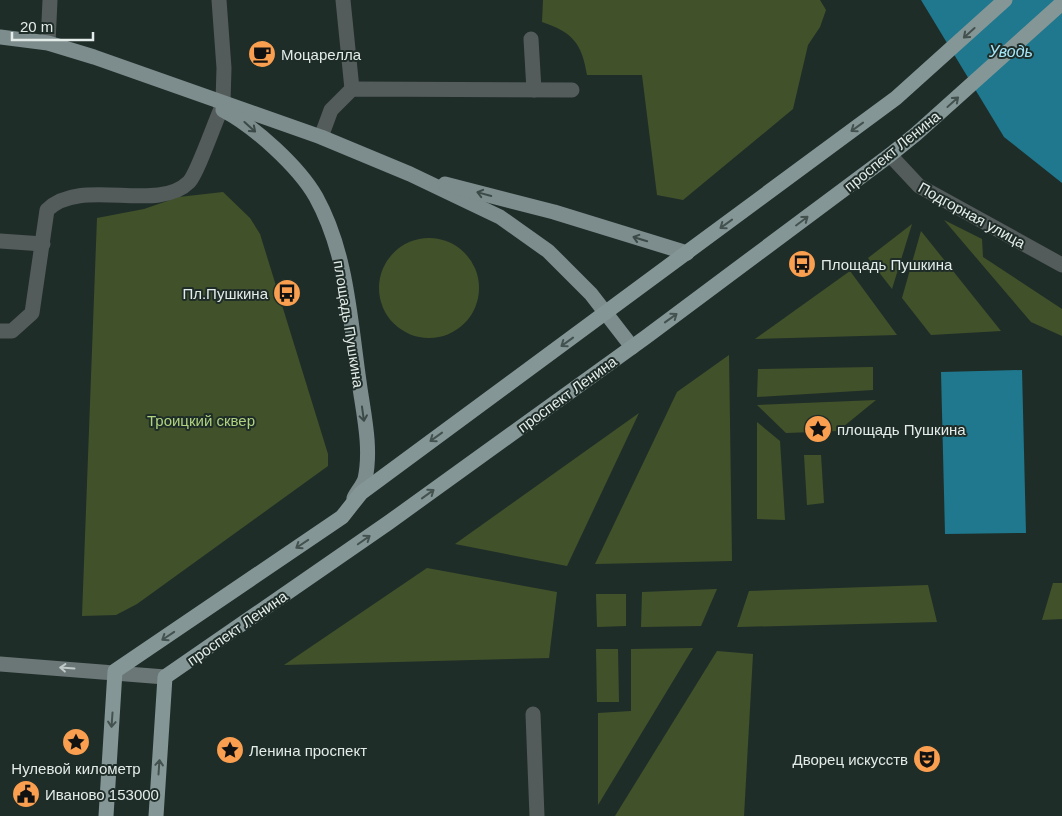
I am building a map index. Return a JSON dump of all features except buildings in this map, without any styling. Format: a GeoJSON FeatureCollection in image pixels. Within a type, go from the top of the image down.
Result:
{"type":"FeatureCollection","features":[{"type":"Feature","properties":{"kind":"highway"},"geometry":{"type":"LineString","coordinates":[[106,816],[115,672],[342,517],[361,492],[607,313],[896,98],[1005,0]]}},
{"type":"Feature","properties":{"kind":"highway","name":"проспект Ленина"},"geometry":{"type":"LineString","coordinates":[[166,677],[388,523],[632,347],[890,155],[1062,3]]}},
{"type":"Feature","properties":{"kind":"highway"},"geometry":{"type":"LineString","coordinates":[[156,816],[166,677]]}},
{"type":"Feature","properties":{"kind":"main road","name":"площадь Пушкина"},"geometry":{"type":"LineString","coordinates":[[0,37],[48,43],[178,86],[222,105],[321,137],[410,174],[500,217],[548,251],[591,294],[632,347]]}},
{"type":"Feature","properties":{"kind":"main road","name":"площадь Пушкина"},"geometry":{"type":"LineString","coordinates":[[222,105],[241,119],[282,156],[315,196],[331,230],[345,279],[366,438],[364,480],[342,517]]}},
{"type":"Feature","properties":{"kind":"main road","name":"площадь Пушкина"},"geometry":{"type":"LineString","coordinates":[[410,174],[554,212],[686,253]]}},
{"type":"Feature","properties":{"kind":"main road"},"geometry":{"type":"LineString","coordinates":[[0,664],[166,677]]}},
{"type":"Feature","properties":{"kind":"street"},"geometry":{"type":"LineString","coordinates":[[48,43],[50,0]]}},
{"type":"Feature","properties":{"kind":"street"},"geometry":{"type":"LineString","coordinates":[[0,331],[12,331],[32,313],[48,210],[57,200],[89,195],[171,194],[190,181],[222,105],[224,68],[219,0]]}},
{"type":"Feature","properties":{"kind":"street"},"geometry":{"type":"LineString","coordinates":[[343,0],[352,89]]}},
{"type":"Feature","properties":{"kind":"street"},"geometry":{"type":"LineString","coordinates":[[531,39],[534,90]]}},
{"type":"Feature","properties":{"kind":"street"},"geometry":{"type":"LineString","coordinates":[[321,137],[331,110],[352,89],[572,90]]}},
{"type":"Feature","properties":{"kind":"street","name":"Подгорная улица"},"geometry":{"type":"LineString","coordinates":[[890,155],[919,186],[1062,265]]}},
{"type":"Feature","properties":{"kind":"street"},"geometry":{"type":"LineString","coordinates":[[0,241],[42,244]]}},
{"type":"Feature","properties":{"kind":"street"},"geometry":{"type":"LineString","coordinates":[[533,714],[536,816]]}},
{"type":"Feature","properties":{"kind":"green space"},"geometry":{"type":"Polygon","coordinates":[[[543,0],[820,0],[826,10],[820,27],[808,45],[793,109],[683,200],[657,195],[642,75],[587,75],[579,47],[569,35],[542,22],[543,0]]]}},
{"type":"Feature","properties":{"kind":"green space","name":"Троицкий сквер"},"geometry":{"type":"Polygon","coordinates":[[[223,192],[250,218],[260,234],[328,454],[328,466],[137,604],[116,615],[82,616],[97,218],[144,209],[179,197],[223,192]]]}},
{"type":"Feature","properties":{"kind":"green space"},"geometry":{"type":"Polygon","coordinates":[[[944,220],[982,239],[983,257],[1062,309],[1062,336],[1031,322],[944,220]]]}},
{"type":"Feature","properties":{"kind":"green space"},"geometry":{"type":"Polygon","coordinates":[[[912,224],[892,289],[868,258],[912,224]]]}},
{"type":"Feature","properties":{"kind":"green space"},"geometry":{"type":"Polygon","coordinates":[[[921,231],[1001,331],[931,335],[902,298],[921,231]]]}},
{"type":"Feature","properties":{"kind":"green space"},"geometry":{"type":"Polygon","coordinates":[[[429,238],[439,239],[457,246],[471,260],[478,278],[478,298],[471,316],[457,330],[439,337],[429,338],[419,337],[401,330],[387,316],[380,298],[379,288],[380,278],[387,260],[401,246],[419,239],[429,238]]]}},
{"type":"Feature","properties":{"kind":"green space"},"geometry":{"type":"Polygon","coordinates":[[[850,271],[897,335],[755,339],[850,271]]]}},
{"type":"Feature","properties":{"kind":"green space"},"geometry":{"type":"Polygon","coordinates":[[[729,355],[732,561],[595,564],[677,392],[729,355]]]}},
{"type":"Feature","properties":{"kind":"green space"},"geometry":{"type":"Polygon","coordinates":[[[873,367],[873,390],[757,397],[758,369],[873,367]]]}},
{"type":"Feature","properties":{"kind":"green space"},"geometry":{"type":"Polygon","coordinates":[[[876,400],[838,431],[786,433],[757,405],[876,400]]]}},
{"type":"Feature","properties":{"kind":"green space"},"geometry":{"type":"Polygon","coordinates":[[[639,413],[567,566],[455,544],[639,413]]]}},
{"type":"Feature","properties":{"kind":"green space"},"geometry":{"type":"Polygon","coordinates":[[[757,422],[780,441],[785,520],[757,519],[757,422]]]}},
{"type":"Feature","properties":{"kind":"green space"},"geometry":{"type":"Polygon","coordinates":[[[804,455],[821,455],[824,503],[807,505],[804,455]]]}},
{"type":"Feature","properties":{"kind":"green space"},"geometry":{"type":"Polygon","coordinates":[[[427,568],[557,592],[549,658],[284,665],[427,568]]]}},
{"type":"Feature","properties":{"kind":"green space"},"geometry":{"type":"Polygon","coordinates":[[[1053,583],[1062,583],[1062,619],[1042,620],[1053,583]]]}},
{"type":"Feature","properties":{"kind":"green space"},"geometry":{"type":"Polygon","coordinates":[[[928,585],[937,622],[737,627],[749,591],[928,585]]]}},
{"type":"Feature","properties":{"kind":"green space"},"geometry":{"type":"Polygon","coordinates":[[[717,589],[701,626],[641,627],[642,592],[717,589]]]}},
{"type":"Feature","properties":{"kind":"green space"},"geometry":{"type":"Polygon","coordinates":[[[596,594],[626,594],[626,626],[597,627],[596,594]]]}},
{"type":"Feature","properties":{"kind":"green space"},"geometry":{"type":"Polygon","coordinates":[[[693,648],[598,805],[598,713],[631,711],[631,649],[693,648]]]}},
{"type":"Feature","properties":{"kind":"green space"},"geometry":{"type":"Polygon","coordinates":[[[596,649],[618,649],[619,702],[597,702],[596,649]]]}},
{"type":"Feature","properties":{"kind":"green space"},"geometry":{"type":"Polygon","coordinates":[[[717,651],[753,654],[744,816],[615,816],[717,651]]]}},
{"type":"Feature","properties":{"kind":"water","name":"Уводь"},"geometry":{"type":"Polygon","coordinates":[[[921,0],[1062,0],[1062,183],[1004,137],[921,0]]]}},
{"type":"Feature","properties":{"kind":"water"},"geometry":{"type":"Polygon","coordinates":[[[1022,370],[1026,533],[945,534],[941,372],[1022,370]]]}},
{"type":"Feature","properties":{"kind":"place","name":"Моцарелла"},"geometry":{"type":"Point","coordinates":[262,54]}},
{"type":"Feature","properties":{"kind":"place","name":"Площадь Пушкина"},"geometry":{"type":"Point","coordinates":[802,264]}},
{"type":"Feature","properties":{"kind":"place","name":"Пл.Пушкина"},"geometry":{"type":"Point","coordinates":[287,293]}},
{"type":"Feature","properties":{"kind":"place","name":"площадь Пушкина"},"geometry":{"type":"Point","coordinates":[818,429]}},
{"type":"Feature","properties":{"kind":"place","name":"Нулевой километр"},"geometry":{"type":"Point","coordinates":[76,742]}},
{"type":"Feature","properties":{"kind":"place","name":"Ленина проспект"},"geometry":{"type":"Point","coordinates":[230,750]}},
{"type":"Feature","properties":{"kind":"place","name":"Дворец искусств"},"geometry":{"type":"Point","coordinates":[927,759]}},
{"type":"Feature","properties":{"kind":"place","name":"Иваново 153000"},"geometry":{"type":"Point","coordinates":[26,794]}}]}
